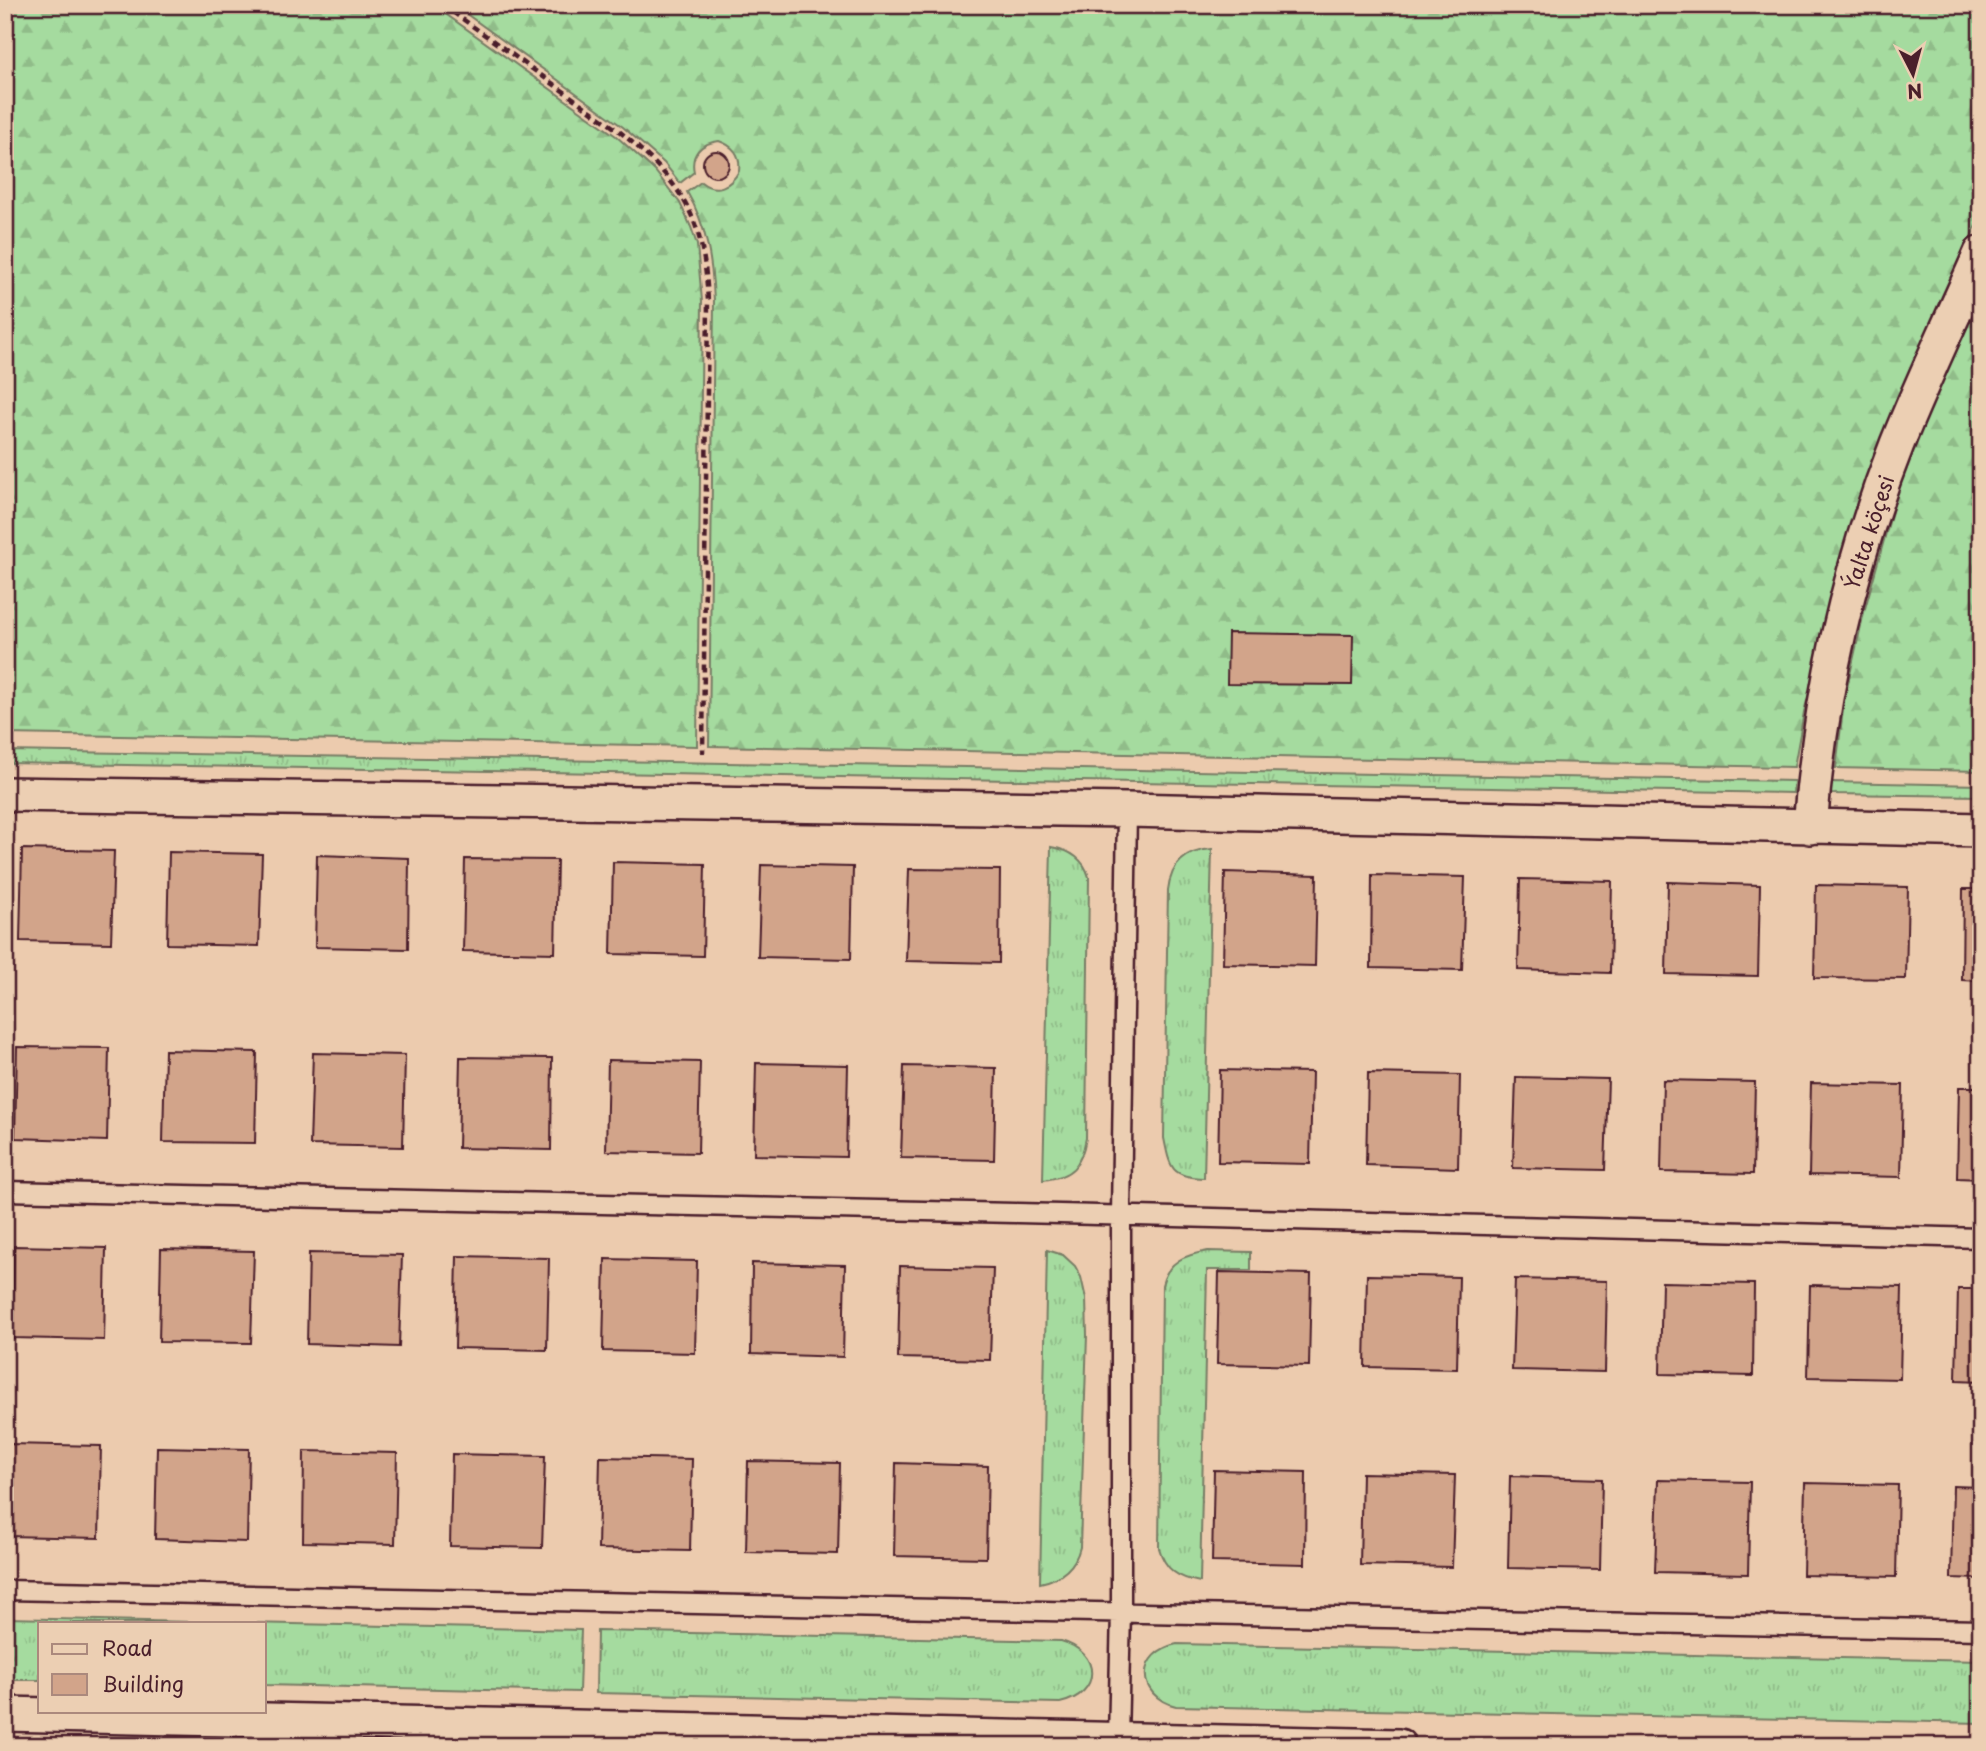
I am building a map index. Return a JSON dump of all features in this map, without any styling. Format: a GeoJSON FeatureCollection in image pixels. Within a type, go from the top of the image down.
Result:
{"type":"FeatureCollection","features":[{"type":"Feature","properties":{"kind":"street","name":"Ýalta köçesi"},"geometry":{"type":"LineString","coordinates":[[1810,827],[1814,775],[1830,669],[1871,518],[1897,444],[1981,253]]}},
{"type":"Feature","properties":{"kind":"street"},"geometry":{"type":"LineString","coordinates":[[5,794],[1127,810],[1981,830]]}},
{"type":"Feature","properties":{"kind":"street"},"geometry":{"type":"LineString","coordinates":[[5,1714],[490,1735],[1118,1739],[1399,1746]]}},
{"type":"Feature","properties":{"kind":"lane"},"geometry":{"type":"LineString","coordinates":[[1118,1739],[1127,810]]}},
{"type":"Feature","properties":{"kind":"lane"},"geometry":{"type":"LineString","coordinates":[[5,1191],[1981,1238]]}},
{"type":"Feature","properties":{"kind":"lane"},"geometry":{"type":"LineString","coordinates":[[5,1590],[1981,1630]]}},
{"type":"Feature","properties":{"kind":"path"},"geometry":{"type":"LineString","coordinates":[[443,5],[620,131],[643,151],[671,181],[697,226],[705,258],[708,302],[703,753]]}},
{"type":"Feature","properties":{"kind":"green space"},"geometry":{"type":"Polygon","coordinates":[[[5,5],[433,5],[616,136],[655,171],[680,203],[691,227],[697,245],[702,301],[697,746],[5,734],[5,5]]]}},
{"type":"Feature","properties":{"kind":"green space"},"geometry":{"type":"Polygon","coordinates":[[[454,5],[1981,5],[1981,214],[1948,291],[1821,648],[1804,712],[1794,767],[709,746],[714,300],[707,244],[687,192],[701,182],[718,188],[732,181],[739,171],[738,156],[732,148],[719,141],[707,144],[695,155],[694,172],[680,183],[664,163],[623,127],[454,5]]]}},
{"type":"Feature","properties":{"kind":"green space"},"geometry":{"type":"Polygon","coordinates":[[[1981,287],[1981,771],[1836,768],[1844,701],[1864,612],[1909,450],[1981,287]]]}},
{"type":"Feature","properties":{"kind":"green space"},"geometry":{"type":"Polygon","coordinates":[[[5,751],[1794,781],[1793,793],[5,763],[5,751]]]}},
{"type":"Feature","properties":{"kind":"green space"},"geometry":{"type":"Polygon","coordinates":[[[1831,782],[1981,785],[1981,796],[1831,794],[1831,782]]]}},
{"type":"Feature","properties":{"kind":"green space"},"geometry":{"type":"Polygon","coordinates":[[[1051,847],[1075,856],[1084,865],[1089,877],[1086,1138],[1078,1163],[1068,1173],[1043,1180],[1051,847]]]}},
{"type":"Feature","properties":{"kind":"green space"},"geometry":{"type":"Polygon","coordinates":[[[1212,849],[1204,1178],[1185,1176],[1174,1169],[1164,1138],[1168,890],[1172,873],[1181,860],[1202,850],[1212,849]]]}},
{"type":"Feature","properties":{"kind":"green space"},"geometry":{"type":"Polygon","coordinates":[[[1047,1250],[1063,1255],[1075,1266],[1081,1277],[1086,1299],[1087,1335],[1080,1547],[1066,1571],[1054,1579],[1040,1583],[1047,1250]]]}},
{"type":"Feature","properties":{"kind":"green space"},"geometry":{"type":"Polygon","coordinates":[[[1208,1251],[1251,1252],[1251,1270],[1207,1270],[1200,1582],[1174,1572],[1165,1562],[1159,1548],[1162,1285],[1168,1270],[1179,1260],[1208,1251]]]}},
{"type":"Feature","properties":{"kind":"green space"},"geometry":{"type":"Polygon","coordinates":[[[5,1618],[197,1622],[38,1622],[38,1680],[5,1680],[5,1618]]]}},
{"type":"Feature","properties":{"kind":"green space"},"geometry":{"type":"Polygon","coordinates":[[[266,1623],[581,1630],[579,1692],[266,1685],[266,1623]]]}},
{"type":"Feature","properties":{"kind":"green space"},"geometry":{"type":"Polygon","coordinates":[[[597,1631],[1061,1641],[1084,1654],[1091,1673],[1084,1691],[1060,1703],[596,1693],[597,1631]]]}},
{"type":"Feature","properties":{"kind":"green space"},"geometry":{"type":"Polygon","coordinates":[[[1177,1644],[1981,1661],[1981,1723],[1176,1706],[1153,1693],[1147,1684],[1146,1674],[1148,1664],[1154,1656],[1177,1644]]]}},
{"type":"Feature","properties":{"kind":"building"},"geometry":{"type":"Polygon","coordinates":[[[716,151],[725,155],[729,164],[725,173],[716,177],[707,173],[703,164],[707,155],[716,151]]]}},
{"type":"Feature","properties":{"kind":"building"},"geometry":{"type":"Polygon","coordinates":[[[1228,633],[1353,635],[1352,685],[1227,684],[1228,633]]]}},
{"type":"Feature","properties":{"kind":"building"},"geometry":{"type":"Polygon","coordinates":[[[22,849],[114,851],[111,943],[20,941],[22,849]]]}},
{"type":"Feature","properties":{"kind":"building"},"geometry":{"type":"Polygon","coordinates":[[[169,852],[262,854],[259,946],[167,944],[169,852]]]}},
{"type":"Feature","properties":{"kind":"building"},"geometry":{"type":"Polygon","coordinates":[[[317,855],[409,858],[408,949],[315,947],[317,855]]]}},
{"type":"Feature","properties":{"kind":"building"},"geometry":{"type":"Polygon","coordinates":[[[465,859],[557,860],[555,953],[463,951],[465,859]]]}},
{"type":"Feature","properties":{"kind":"building"},"geometry":{"type":"Polygon","coordinates":[[[613,862],[705,864],[703,956],[611,954],[613,862]]]}},
{"type":"Feature","properties":{"kind":"building"},"geometry":{"type":"Polygon","coordinates":[[[761,865],[853,867],[851,959],[758,957],[761,865]]]}},
{"type":"Feature","properties":{"kind":"building"},"geometry":{"type":"Polygon","coordinates":[[[909,869],[1000,870],[999,963],[906,961],[909,869]]]}},
{"type":"Feature","properties":{"kind":"building"},"geometry":{"type":"Polygon","coordinates":[[[1225,872],[1317,875],[1315,966],[1223,964],[1225,872]]]}},
{"type":"Feature","properties":{"kind":"building"},"geometry":{"type":"Polygon","coordinates":[[[1372,875],[1465,877],[1462,970],[1371,968],[1372,875]]]}},
{"type":"Feature","properties":{"kind":"building"},"geometry":{"type":"Polygon","coordinates":[[[1520,879],[1612,881],[1610,973],[1518,970],[1520,879]]]}},
{"type":"Feature","properties":{"kind":"building"},"geometry":{"type":"Polygon","coordinates":[[[1668,882],[1760,885],[1758,976],[1666,974],[1668,882]]]}},
{"type":"Feature","properties":{"kind":"building"},"geometry":{"type":"Polygon","coordinates":[[[1816,885],[1908,887],[1906,979],[1814,978],[1816,885]]]}},
{"type":"Feature","properties":{"kind":"building"},"geometry":{"type":"Polygon","coordinates":[[[1963,889],[1981,889],[1981,981],[1962,980],[1963,889]]]}},
{"type":"Feature","properties":{"kind":"building"},"geometry":{"type":"Polygon","coordinates":[[[17,1047],[109,1048],[107,1141],[15,1138],[17,1047]]]}},
{"type":"Feature","properties":{"kind":"building"},"geometry":{"type":"Polygon","coordinates":[[[165,1050],[257,1052],[255,1143],[163,1142],[165,1050]]]}},
{"type":"Feature","properties":{"kind":"building"},"geometry":{"type":"Polygon","coordinates":[[[313,1053],[405,1055],[403,1147],[310,1145],[313,1053]]]}},
{"type":"Feature","properties":{"kind":"building"},"geometry":{"type":"Polygon","coordinates":[[[460,1057],[552,1058],[551,1150],[458,1148],[460,1057]]]}},
{"type":"Feature","properties":{"kind":"building"},"geometry":{"type":"Polygon","coordinates":[[[608,1060],[700,1062],[698,1153],[606,1151],[608,1060]]]}},
{"type":"Feature","properties":{"kind":"building"},"geometry":{"type":"Polygon","coordinates":[[[756,1063],[848,1065],[846,1157],[754,1155],[756,1063]]]}},
{"type":"Feature","properties":{"kind":"building"},"geometry":{"type":"Polygon","coordinates":[[[904,1066],[996,1068],[994,1160],[901,1158],[904,1066]]]}},
{"type":"Feature","properties":{"kind":"building"},"geometry":{"type":"Polygon","coordinates":[[[1220,1070],[1312,1072],[1310,1164],[1218,1162],[1220,1070]]]}},
{"type":"Feature","properties":{"kind":"building"},"geometry":{"type":"Polygon","coordinates":[[[1368,1073],[1460,1075],[1458,1168],[1366,1165],[1368,1073]]]}},
{"type":"Feature","properties":{"kind":"building"},"geometry":{"type":"Polygon","coordinates":[[[1516,1077],[1608,1079],[1605,1170],[1513,1168],[1516,1077]]]}},
{"type":"Feature","properties":{"kind":"building"},"geometry":{"type":"Polygon","coordinates":[[[1663,1080],[1755,1082],[1753,1174],[1661,1172],[1663,1080]]]}},
{"type":"Feature","properties":{"kind":"building"},"geometry":{"type":"Polygon","coordinates":[[[1811,1083],[1903,1085],[1901,1177],[1809,1175],[1811,1083]]]}},
{"type":"Feature","properties":{"kind":"building"},"geometry":{"type":"Polygon","coordinates":[[[1959,1087],[1981,1087],[1981,1179],[1957,1178],[1959,1087]]]}},
{"type":"Feature","properties":{"kind":"building"},"geometry":{"type":"Polygon","coordinates":[[[14,1246],[106,1248],[104,1340],[12,1338],[14,1246]]]}},
{"type":"Feature","properties":{"kind":"building"},"geometry":{"type":"Polygon","coordinates":[[[161,1249],[254,1251],[251,1343],[159,1342],[161,1249]]]}},
{"type":"Feature","properties":{"kind":"building"},"geometry":{"type":"Polygon","coordinates":[[[309,1253],[402,1255],[399,1347],[307,1344],[309,1253]]]}},
{"type":"Feature","properties":{"kind":"building"},"geometry":{"type":"Polygon","coordinates":[[[457,1256],[549,1258],[547,1350],[455,1348],[457,1256]]]}},
{"type":"Feature","properties":{"kind":"building"},"geometry":{"type":"Polygon","coordinates":[[[605,1259],[697,1261],[695,1353],[603,1351],[605,1259]]]}},
{"type":"Feature","properties":{"kind":"building"},"geometry":{"type":"Polygon","coordinates":[[[752,1263],[845,1265],[843,1357],[751,1354],[752,1263]]]}},
{"type":"Feature","properties":{"kind":"building"},"geometry":{"type":"Polygon","coordinates":[[[900,1266],[993,1268],[990,1360],[898,1358],[900,1266]]]}},
{"type":"Feature","properties":{"kind":"building"},"geometry":{"type":"Polygon","coordinates":[[[1219,1272],[1311,1274],[1309,1366],[1217,1364],[1219,1272]]]}},
{"type":"Feature","properties":{"kind":"building"},"geometry":{"type":"Polygon","coordinates":[[[1367,1275],[1459,1277],[1457,1369],[1365,1367],[1367,1275]]]}},
{"type":"Feature","properties":{"kind":"building"},"geometry":{"type":"Polygon","coordinates":[[[1515,1279],[1607,1281],[1605,1372],[1512,1370],[1515,1279]]]}},
{"type":"Feature","properties":{"kind":"building"},"geometry":{"type":"Polygon","coordinates":[[[1662,1282],[1754,1284],[1753,1376],[1660,1374],[1662,1282]]]}},
{"type":"Feature","properties":{"kind":"building"},"geometry":{"type":"Polygon","coordinates":[[[1810,1285],[1902,1287],[1900,1379],[1808,1377],[1810,1285]]]}},
{"type":"Feature","properties":{"kind":"building"},"geometry":{"type":"Polygon","coordinates":[[[1958,1289],[1981,1289],[1981,1381],[1956,1380],[1958,1289]]]}},
{"type":"Feature","properties":{"kind":"building"},"geometry":{"type":"Polygon","coordinates":[[[9,1444],[101,1446],[99,1538],[7,1536],[9,1444]]]}},
{"type":"Feature","properties":{"kind":"building"},"geometry":{"type":"Polygon","coordinates":[[[157,1447],[249,1449],[247,1542],[155,1539],[157,1447]]]}},
{"type":"Feature","properties":{"kind":"building"},"geometry":{"type":"Polygon","coordinates":[[[304,1451],[397,1453],[395,1544],[303,1542],[304,1451]]]}},
{"type":"Feature","properties":{"kind":"building"},"geometry":{"type":"Polygon","coordinates":[[[452,1454],[545,1456],[542,1548],[450,1546],[452,1454]]]}},
{"type":"Feature","properties":{"kind":"building"},"geometry":{"type":"Polygon","coordinates":[[[600,1457],[692,1459],[690,1551],[598,1549],[600,1457]]]}},
{"type":"Feature","properties":{"kind":"building"},"geometry":{"type":"Polygon","coordinates":[[[748,1461],[840,1463],[838,1554],[746,1552],[748,1461]]]}},
{"type":"Feature","properties":{"kind":"building"},"geometry":{"type":"Polygon","coordinates":[[[896,1463],[988,1466],[986,1558],[894,1556],[896,1463]]]}},
{"type":"Feature","properties":{"kind":"building"},"geometry":{"type":"Polygon","coordinates":[[[1214,1470],[1306,1472],[1305,1564],[1212,1562],[1214,1470]]]}},
{"type":"Feature","properties":{"kind":"building"},"geometry":{"type":"Polygon","coordinates":[[[1362,1473],[1455,1475],[1452,1567],[1360,1565],[1362,1473]]]}},
{"type":"Feature","properties":{"kind":"building"},"geometry":{"type":"Polygon","coordinates":[[[1510,1476],[1602,1479],[1600,1570],[1508,1568],[1510,1476]]]}},
{"type":"Feature","properties":{"kind":"building"},"geometry":{"type":"Polygon","coordinates":[[[1658,1480],[1750,1482],[1748,1574],[1655,1572],[1658,1480]]]}},
{"type":"Feature","properties":{"kind":"building"},"geometry":{"type":"Polygon","coordinates":[[[1805,1483],[1898,1485],[1896,1577],[1803,1575],[1805,1483]]]}},
{"type":"Feature","properties":{"kind":"building"},"geometry":{"type":"Polygon","coordinates":[[[1953,1486],[1981,1487],[1981,1579],[1951,1578],[1953,1486]]]}}]}
